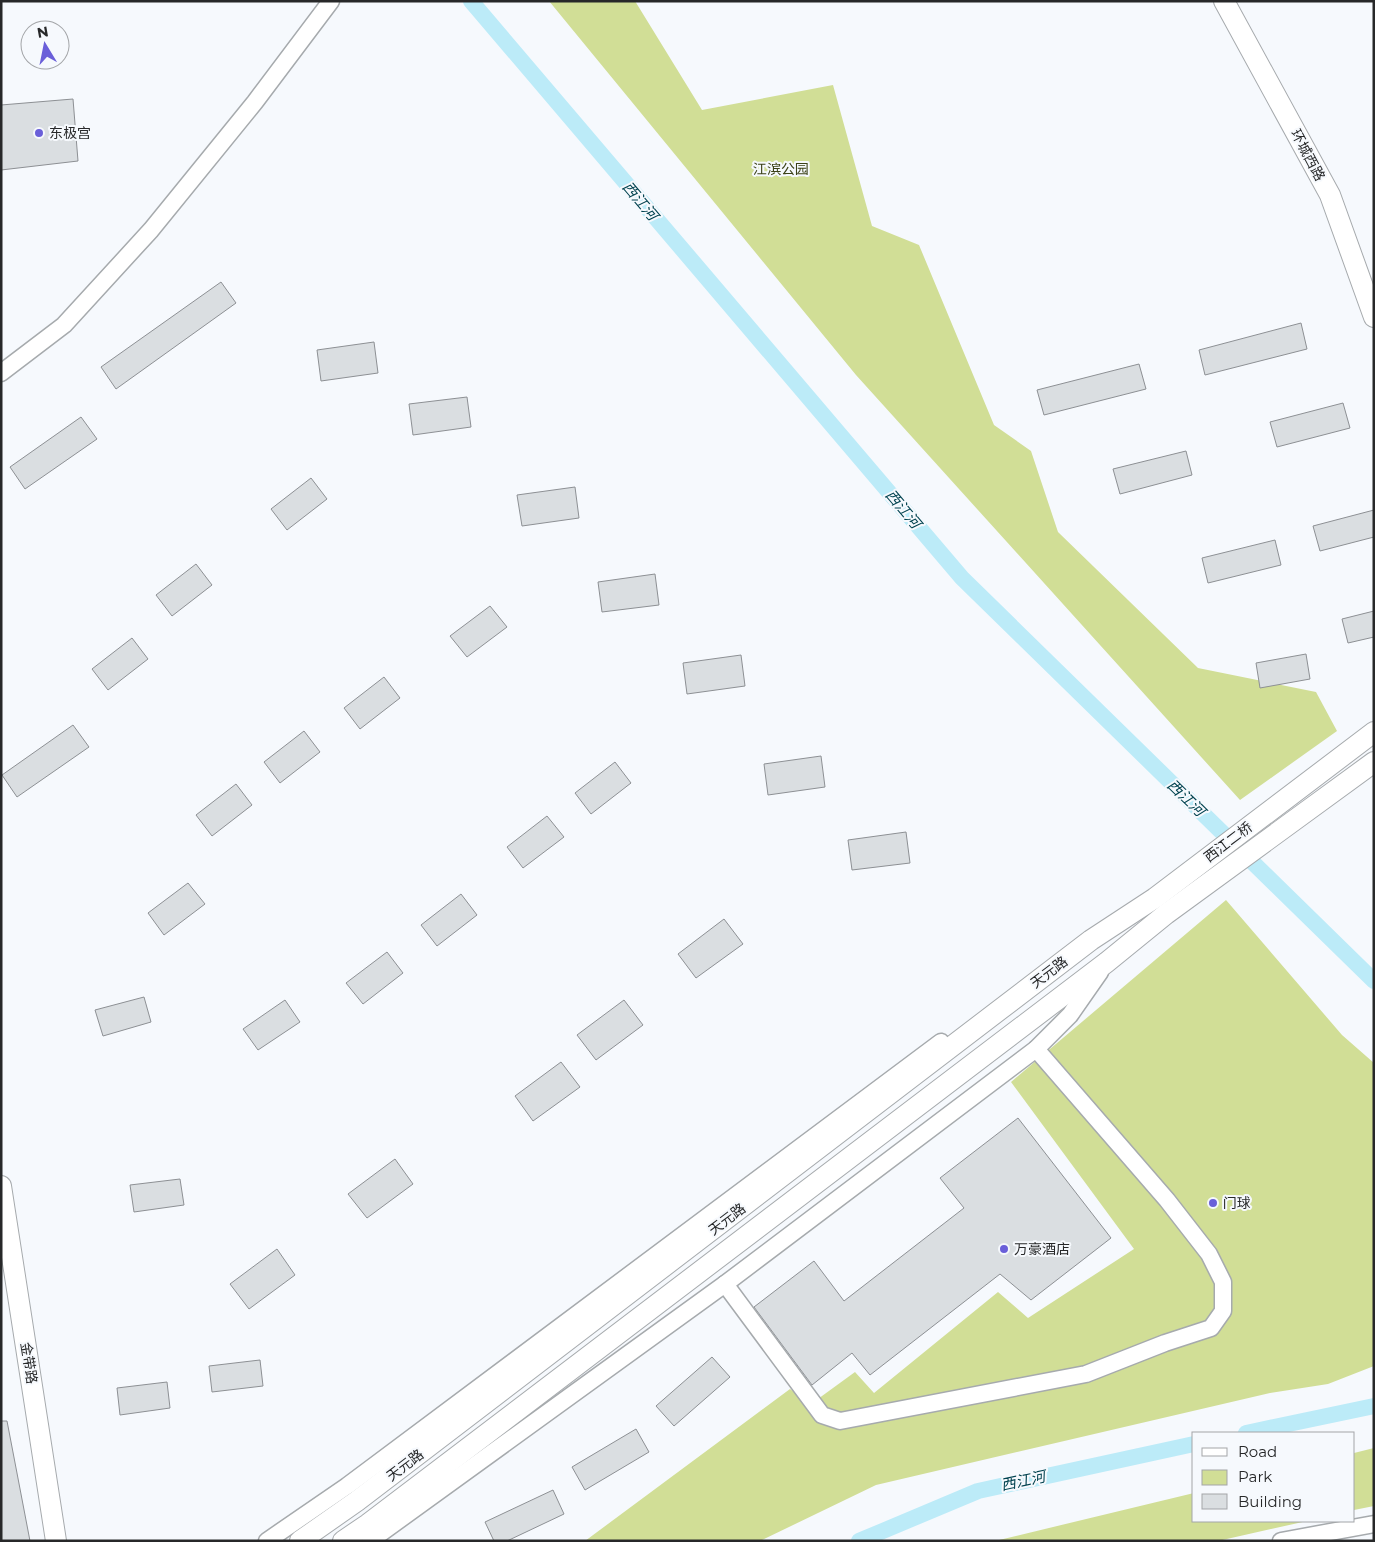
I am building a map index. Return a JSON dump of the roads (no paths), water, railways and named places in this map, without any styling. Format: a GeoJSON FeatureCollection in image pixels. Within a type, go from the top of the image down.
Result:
{"type":"FeatureCollection","features":[{"type":"Feature","properties":{"kind":"main road","name":"环城西路"},"geometry":{"type":"LineString","coordinates":[[1224,1],[1330,195],[1374,317]]}},
{"type":"Feature","properties":{"kind":"main road","name":"西江二桥"},"geometry":{"type":"LineString","coordinates":[[1160,906],[1302,786],[1373,733]]}},
{"type":"Feature","properties":{"kind":"main road","name":"西江二桥"},"geometry":{"type":"LineString","coordinates":[[1160,906],[1315,805],[1374,762]]}},
{"type":"Feature","properties":{"kind":"main road","name":"天元路"},"geometry":{"type":"LineString","coordinates":[[300,1541],[358,1501],[1091,940],[1160,906]]}},
{"type":"Feature","properties":{"kind":"main road","name":"天元路"},"geometry":{"type":"LineString","coordinates":[[343,1541],[384,1512],[1107,962],[1160,906]]}},
{"type":"Feature","properties":{"kind":"main road","name":"金带路"},"geometry":{"type":"LineString","coordinates":[[1,1186],[56,1541]]}},
{"type":"Feature","properties":{"kind":"street"},"geometry":{"type":"LineString","coordinates":[[1,373],[64,325],[152,230],[255,102],[330,1]]}},
{"type":"Feature","properties":{"kind":"street"},"geometry":{"type":"LineString","coordinates":[[267,1541],[347,1486],[1038,969],[1091,940]]}},
{"type":"Feature","properties":{"kind":"street"},"geometry":{"type":"LineString","coordinates":[[370,1541],[725,1284],[1036,1049],[1070,1015],[1107,962]]}},
{"type":"Feature","properties":{"kind":"street"},"geometry":{"type":"LineString","coordinates":[[725,1284],[822,1415],[840,1421],[1086,1374],[1165,1343],[1211,1328],[1223,1311],[1223,1282],[1209,1254],[1167,1200],[1036,1049]]}},
{"type":"Feature","properties":{"kind":"street"},"geometry":{"type":"LineString","coordinates":[[1281,1541],[1374,1524]]}},
{"type":"Feature","properties":{"kind":"waterway","name":"西江河"},"geometry":{"type":"LineString","coordinates":[[471,1],[962,578],[1374,981]]}},
{"type":"Feature","properties":{"kind":"waterway","name":"西江河"},"geometry":{"type":"LineString","coordinates":[[1251,1432],[1374,1406]]}},
{"type":"Feature","properties":{"kind":"waterway","name":"西江河"},"geometry":{"type":"LineString","coordinates":[[859,1541],[978,1491],[1192,1444]]}},
{"type":"Feature","properties":{"kind":"place","name":"东极宫"},"geometry":{"type":"Point","coordinates":[39,133]}},
{"type":"Feature","properties":{"kind":"place","name":"门球"},"geometry":{"type":"Point","coordinates":[1213,1203]}},
{"type":"Feature","properties":{"kind":"place","name":"万豪酒店"},"geometry":{"type":"Point","coordinates":[1004,1249]}},
{"type":"Feature","properties":{"kind":"park label","name":"江滨公园"},"geometry":{"type":"Point","coordinates":[781,169]}}]}
